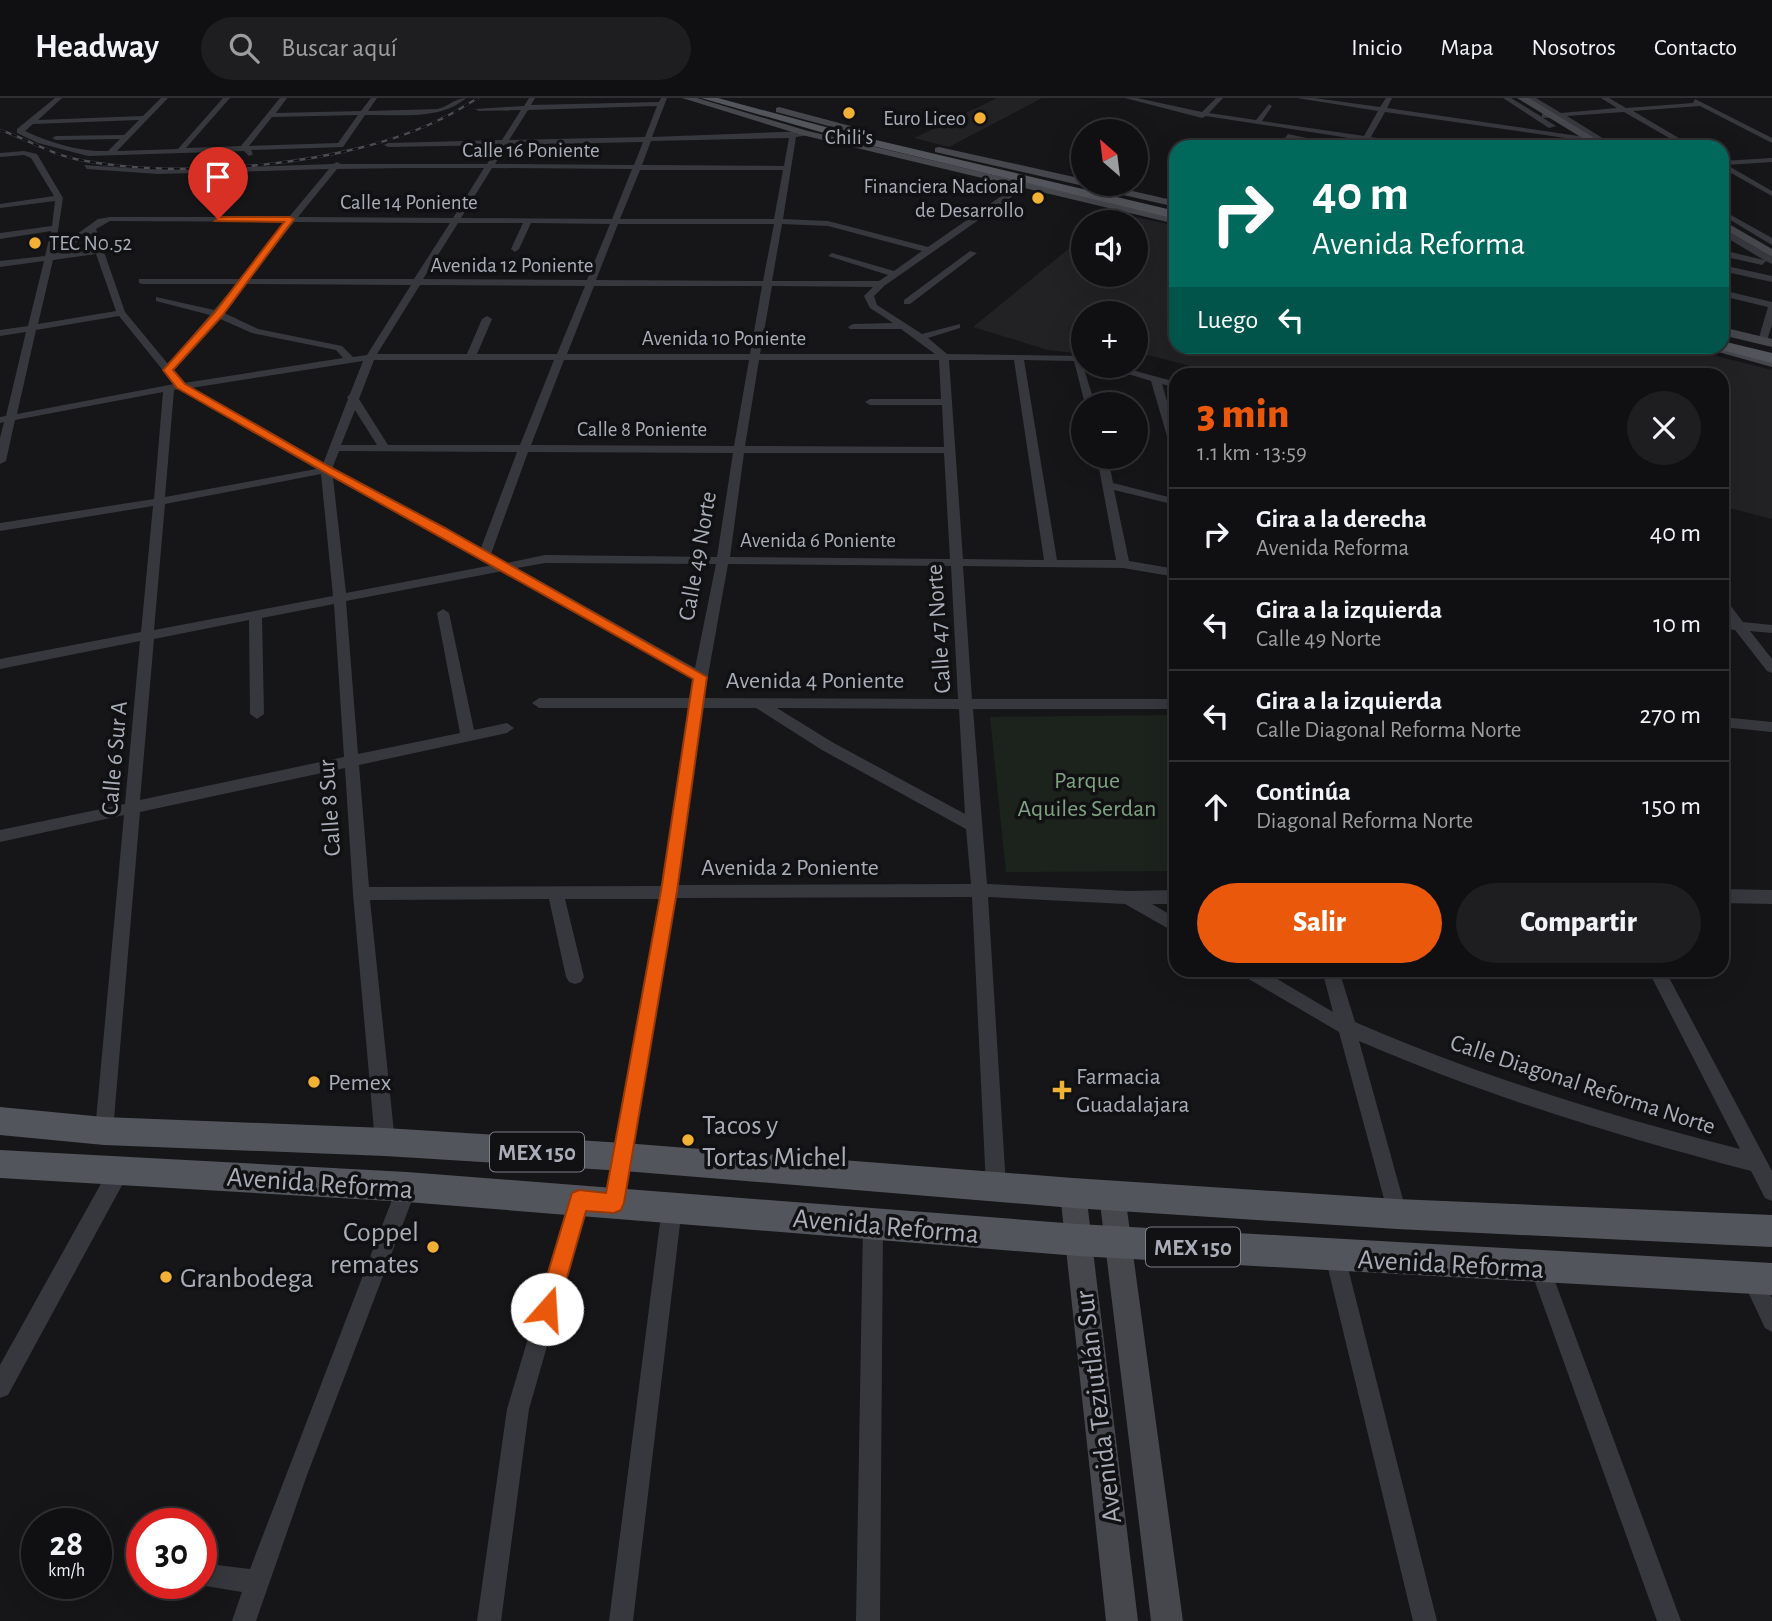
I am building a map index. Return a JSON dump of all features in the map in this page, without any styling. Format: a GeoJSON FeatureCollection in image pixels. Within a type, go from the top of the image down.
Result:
{"type":"FeatureCollection","features":[{"type":"Feature","properties":{"kind":"main road"},"geometry":{"type":"LineString","coordinates":[[687,98],[795,132],[861,143]]}},
{"type":"Feature","properties":{"kind":"main road"},"geometry":{"type":"LineString","coordinates":[[706,98],[861,143],[1023,184],[1071,183]]}},
{"type":"Feature","properties":{"kind":"main road"},"geometry":{"type":"LineString","coordinates":[[1522,98],[1552,115],[1585,140]]}},
{"type":"Feature","properties":{"kind":"main road"},"geometry":{"type":"LineString","coordinates":[[733,99],[796,119],[1169,216]]}},
{"type":"Feature","properties":{"kind":"main road"},"geometry":{"type":"LineString","coordinates":[[1508,99],[1552,115]]}},
{"type":"Feature","properties":{"kind":"main road"},"geometry":{"type":"LineString","coordinates":[[764,114],[795,132]]}},
{"type":"Feature","properties":{"kind":"main road"},"geometry":{"type":"LineString","coordinates":[[902,153],[1053,185],[1169,206]]}},
{"type":"Feature","properties":{"kind":"main road"},"geometry":{"type":"LineString","coordinates":[[1053,185],[1134,210]]}},
{"type":"Feature","properties":{"kind":"main road"},"geometry":{"type":"LineString","coordinates":[[1134,196],[1169,205]]}},
{"type":"Feature","properties":{"kind":"main road"},"geometry":{"type":"LineString","coordinates":[[1148,214],[1169,217]]}},
{"type":"Feature","properties":{"kind":"main road"},"geometry":{"type":"LineString","coordinates":[[1729,222],[1767,244]]}},
{"type":"Feature","properties":{"kind":"main road"},"geometry":{"type":"LineString","coordinates":[[1729,226],[1767,244]]}},
{"type":"Feature","properties":{"kind":"main road"},"geometry":{"type":"LineString","coordinates":[[1767,244],[1769,259]]}},
{"type":"Feature","properties":{"kind":"main road"},"geometry":{"type":"LineString","coordinates":[[1729,333],[1769,344]]}},
{"type":"Feature","properties":{"kind":"main road"},"geometry":{"type":"LineString","coordinates":[[1729,339],[1769,344]]}},
{"type":"Feature","properties":{"kind":"main road"},"geometry":{"type":"LineString","coordinates":[[1729,348],[1772,360]]}},
{"type":"Feature","properties":{"kind":"main road"},"geometry":{"type":"LineString","coordinates":[[1729,351],[1772,360]]}},
{"type":"Feature","properties":{"kind":"main road","name":"Avenida Reforma"},"geometry":{"type":"LineString","coordinates":[[0,1121],[104,1131],[385,1142],[624,1157],[1073,1193],[1397,1214],[1772,1231]]}},
{"type":"Feature","properties":{"kind":"main road","name":"Avenida Reforma"},"geometry":{"type":"LineString","coordinates":[[0,1164],[407,1187],[1078,1240],[1762,1279]]}},
{"type":"Feature","properties":{"kind":"main road","name":"Avenida Teziutlán Sur"},"geometry":{"type":"LineString","coordinates":[[1073,1193],[1122,1621]]}},
{"type":"Feature","properties":{"kind":"main road","name":"Avenida Teziutlán Sur"},"geometry":{"type":"LineString","coordinates":[[1112,1195],[1167,1621]]}},
{"type":"Feature","properties":{"kind":"street"},"geometry":{"type":"LineString","coordinates":[[59,98],[20,131],[76,152],[110,153],[248,150],[343,144],[374,98]]}},
{"type":"Feature","properties":{"kind":"street"},"geometry":{"type":"LineString","coordinates":[[110,153],[165,98]]}},
{"type":"Feature","properties":{"kind":"street"},"geometry":{"type":"LineString","coordinates":[[180,151],[227,98]]}},
{"type":"Feature","properties":{"kind":"street"},"geometry":{"type":"LineString","coordinates":[[275,115],[284,98]]}},
{"type":"Feature","properties":{"kind":"street"},"geometry":{"type":"LineString","coordinates":[[248,150],[292,98]]}},
{"type":"Feature","properties":{"kind":"street"},"geometry":{"type":"LineString","coordinates":[[275,115],[443,110],[463,98]]}},
{"type":"Feature","properties":{"kind":"street"},"geometry":{"type":"LineString","coordinates":[[326,470],[369,357],[532,98]]}},
{"type":"Feature","properties":{"kind":"street"},"geometry":{"type":"LineString","coordinates":[[1128,98],[1308,140]]}},
{"type":"Feature","properties":{"kind":"street"},"geometry":{"type":"LineString","coordinates":[[1203,115],[1220,98]]}},
{"type":"Feature","properties":{"kind":"street"},"geometry":{"type":"LineString","coordinates":[[1300,98],[1576,140]]}},
{"type":"Feature","properties":{"kind":"street"},"geometry":{"type":"LineString","coordinates":[[1367,138],[1389,98]]}},
{"type":"Feature","properties":{"kind":"street"},"geometry":{"type":"LineString","coordinates":[[1531,98],[1552,115],[1600,140]]}},
{"type":"Feature","properties":{"kind":"street"},"geometry":{"type":"LineString","coordinates":[[1604,98],[1678,140]]}},
{"type":"Feature","properties":{"kind":"street"},"geometry":{"type":"LineString","coordinates":[[1690,98],[1772,141]]}},
{"type":"Feature","properties":{"kind":"street"},"geometry":{"type":"LineString","coordinates":[[1508,99],[1572,139]]}},
{"type":"Feature","properties":{"kind":"street"},"geometry":{"type":"LineString","coordinates":[[479,109],[597,106],[663,101],[563,357],[523,448],[484,555]]}},
{"type":"Feature","properties":{"kind":"street"},"geometry":{"type":"LineString","coordinates":[[1552,115],[1702,104]]}},
{"type":"Feature","properties":{"kind":"street"},"geometry":{"type":"LineString","coordinates":[[593,115],[597,106]]}},
{"type":"Feature","properties":{"kind":"street"},"geometry":{"type":"LineString","coordinates":[[1258,122],[1269,106]]}},
{"type":"Feature","properties":{"kind":"street"},"geometry":{"type":"LineString","coordinates":[[1203,115],[1380,140]]}},
{"type":"Feature","properties":{"kind":"street"},"geometry":{"type":"LineString","coordinates":[[30,122],[144,118]]}},
{"type":"Feature","properties":{"kind":"street"},"geometry":{"type":"LineString","coordinates":[[70,138],[83,128]]}},
{"type":"Feature","properties":{"kind":"street"},"geometry":{"type":"LineString","coordinates":[[388,145],[648,139],[795,132]]}},
{"type":"Feature","properties":{"kind":"street","name":"Calle 49 Norte"},"geometry":{"type":"LineString","coordinates":[[614,1203],[669,891],[700,677],[723,560],[738,448],[795,132]]}},
{"type":"Feature","properties":{"kind":"street"},"geometry":{"type":"LineString","coordinates":[[1548,140],[1549,136]]}},
{"type":"Feature","properties":{"kind":"street"},"geometry":{"type":"LineString","coordinates":[[56,138],[126,137]]}},
{"type":"Feature","properties":{"kind":"street"},"geometry":{"type":"LineString","coordinates":[[248,150],[275,167]]}},
{"type":"Feature","properties":{"kind":"street"},"geometry":{"type":"LineString","coordinates":[[0,155],[18,153],[34,156],[59,198],[51,257],[6,419],[0,461]]}},
{"type":"Feature","properties":{"kind":"street"},"geometry":{"type":"LineString","coordinates":[[168,370],[218,314],[290,219],[344,155]]}},
{"type":"Feature","properties":{"kind":"street"},"geometry":{"type":"LineString","coordinates":[[1729,163],[1772,160]]}},
{"type":"Feature","properties":{"kind":"street","name":"Calle 16 Poniente"},"geometry":{"type":"LineString","coordinates":[[87,167],[114,172],[154,173],[275,167],[788,168]]}},
{"type":"Feature","properties":{"kind":"street"},"geometry":{"type":"LineString","coordinates":[[1729,168],[1772,194]]}},
{"type":"Feature","properties":{"kind":"street"},"geometry":{"type":"LineString","coordinates":[[944,357],[870,300],[872,291],[894,274],[931,254],[1023,184]]}},
{"type":"Feature","properties":{"kind":"street"},"geometry":{"type":"LineString","coordinates":[[0,206],[59,198]]}},
{"type":"Feature","properties":{"kind":"street"},"geometry":{"type":"LineString","coordinates":[[1729,217],[1767,244]]}},
{"type":"Feature","properties":{"kind":"street","name":"Calle 14 Poniente"},"geometry":{"type":"LineString","coordinates":[[51,257],[101,221],[110,219],[779,221],[828,224],[931,254]]}},
{"type":"Feature","properties":{"kind":"street"},"geometry":{"type":"LineString","coordinates":[[515,249],[528,220]]}},
{"type":"Feature","properties":{"kind":"street"},"geometry":{"type":"LineString","coordinates":[[0,236],[56,228]]}},
{"type":"Feature","properties":{"kind":"street"},"geometry":{"type":"LineString","coordinates":[[92,229],[121,313],[168,370],[175,387],[484,555],[700,677]]}},
{"type":"Feature","properties":{"kind":"street"},"geometry":{"type":"LineString","coordinates":[[1729,234],[1769,259]]}},
{"type":"Feature","properties":{"kind":"street"},"geometry":{"type":"LineString","coordinates":[[1729,238],[1738,240]]}},
{"type":"Feature","properties":{"kind":"street"},"geometry":{"type":"LineString","coordinates":[[0,264],[100,251]]}},
{"type":"Feature","properties":{"kind":"street"},"geometry":{"type":"LineString","coordinates":[[907,302],[973,253]]}},
{"type":"Feature","properties":{"kind":"street"},"geometry":{"type":"LineString","coordinates":[[1729,254],[1769,259]]}},
{"type":"Feature","properties":{"kind":"street"},"geometry":{"type":"LineString","coordinates":[[832,256],[894,274]]}},
{"type":"Feature","properties":{"kind":"street"},"geometry":{"type":"LineString","coordinates":[[948,260],[958,263]]}},
{"type":"Feature","properties":{"kind":"street"},"geometry":{"type":"LineString","coordinates":[[1729,270],[1772,279]]}},
{"type":"Feature","properties":{"kind":"street","name":"Avenida 12 Poniente"},"geometry":{"type":"LineString","coordinates":[[142,281],[881,284]]}},
{"type":"Feature","properties":{"kind":"street"},"geometry":{"type":"LineString","coordinates":[[1729,295],[1772,306],[1769,344]]}},
{"type":"Feature","properties":{"kind":"street"},"geometry":{"type":"LineString","coordinates":[[159,299],[218,314],[255,331],[339,348],[350,359]]}},
{"type":"Feature","properties":{"kind":"street"},"geometry":{"type":"LineString","coordinates":[[0,333],[121,313]]}},
{"type":"Feature","properties":{"kind":"street"},"geometry":{"type":"LineString","coordinates":[[471,357],[487,319]]}},
{"type":"Feature","properties":{"kind":"street"},"geometry":{"type":"LineString","coordinates":[[853,327],[902,326]]}},
{"type":"Feature","properties":{"kind":"street"},"geometry":{"type":"LineString","coordinates":[[920,338],[957,326]]}},
{"type":"Feature","properties":{"kind":"street","name":"Avenida 10 Poniente"},"geometry":{"type":"LineString","coordinates":[[6,419],[175,387],[369,357],[1071,359]]}},
{"type":"Feature","properties":{"kind":"street","name":"Calle 47 Norte"},"geometry":{"type":"LineString","coordinates":[[944,357],[973,826],[980,890],[996,1186]]}},
{"type":"Feature","properties":{"kind":"street"},"geometry":{"type":"LineString","coordinates":[[1019,357],[1051,563]]}},
{"type":"Feature","properties":{"kind":"street"},"geometry":{"type":"LineString","coordinates":[[1148,378],[1169,383]]}},
{"type":"Feature","properties":{"kind":"street"},"geometry":{"type":"LineString","coordinates":[[1155,380],[1169,427]]}},
{"type":"Feature","properties":{"kind":"street","name":"Calle 6 Sur A"},"geometry":{"type":"LineString","coordinates":[[104,1131],[160,501],[175,387]]}},
{"type":"Feature","properties":{"kind":"street"},"geometry":{"type":"LineString","coordinates":[[352,397],[384,449]]}},
{"type":"Feature","properties":{"kind":"street"},"geometry":{"type":"LineString","coordinates":[[870,402],[947,402]]}},
{"type":"Feature","properties":{"kind":"street","name":"Calle 8 Poniente"},"geometry":{"type":"LineString","coordinates":[[334,448],[950,450]]}},
{"type":"Feature","properties":{"kind":"street"},"geometry":{"type":"LineString","coordinates":[[1105,469],[1123,564]]}},
{"type":"Feature","properties":{"kind":"street"},"geometry":{"type":"LineString","coordinates":[[0,527],[326,470]]}},
{"type":"Feature","properties":{"kind":"street","name":"Calle 8 Sur"},"geometry":{"type":"LineString","coordinates":[[326,470],[340,600],[361,894],[385,1142]]}},
{"type":"Feature","properties":{"kind":"street"},"geometry":{"type":"LineString","coordinates":[[1110,486],[1169,500]]}},
{"type":"Feature","properties":{"kind":"street","name":"Avenida 6 Poniente"},"geometry":{"type":"LineString","coordinates":[[0,664],[340,600],[502,566],[573,558],[1123,564],[1169,572]]}},
{"type":"Feature","properties":{"kind":"street"},"geometry":{"type":"LineString","coordinates":[[443,613],[468,737]]}},
{"type":"Feature","properties":{"kind":"street"},"geometry":{"type":"LineString","coordinates":[[1729,613],[1772,668]]}},
{"type":"Feature","properties":{"kind":"street"},"geometry":{"type":"LineString","coordinates":[[255,615],[257,714]]}},
{"type":"Feature","properties":{"kind":"street"},"geometry":{"type":"LineString","coordinates":[[1729,625],[1772,629]]}},
{"type":"Feature","properties":{"kind":"street","name":"Avenida 4 Poniente"},"geometry":{"type":"LineString","coordinates":[[539,703],[1169,704]]}},
{"type":"Feature","properties":{"kind":"street"},"geometry":{"type":"LineString","coordinates":[[758,703],[827,746],[973,826]]}},
{"type":"Feature","properties":{"kind":"street"},"geometry":{"type":"LineString","coordinates":[[1729,723],[1772,727]]}},
{"type":"Feature","properties":{"kind":"street"},"geometry":{"type":"LineString","coordinates":[[0,836],[508,728]]}},
{"type":"Feature","properties":{"kind":"street","name":"Avenida 2 Poniente"},"geometry":{"type":"LineString","coordinates":[[361,894],[980,890],[1129,898],[1169,897]]}},
{"type":"Feature","properties":{"kind":"street"},"geometry":{"type":"LineString","coordinates":[[555,892],[575,976]]}},
{"type":"Feature","properties":{"kind":"street"},"geometry":{"type":"LineString","coordinates":[[1729,896],[1772,897]]}},
{"type":"Feature","properties":{"kind":"street"},"geometry":{"type":"LineString","coordinates":[[1129,898],[1169,922]]}},
{"type":"Feature","properties":{"kind":"street","name":"Calle Diagonal Reforma Norte"},"geometry":{"type":"LineString","coordinates":[[1260,977],[1348,1027],[1492,1086],[1678,1143],[1757,1163]]}},
{"type":"Feature","properties":{"kind":"street"},"geometry":{"type":"LineString","coordinates":[[1333,977],[1397,1214]]}},
{"type":"Feature","properties":{"kind":"street"},"geometry":{"type":"LineString","coordinates":[[1661,977],[1772,1191]]}},
{"type":"Feature","properties":{"kind":"street"},"geometry":{"type":"LineString","coordinates":[[0,1387],[120,1169]]}},
{"type":"Feature","properties":{"kind":"street"},"geometry":{"type":"LineString","coordinates":[[244,1621],[407,1187]]}},
{"type":"Feature","properties":{"kind":"street"},"geometry":{"type":"LineString","coordinates":[[489,1621],[518,1409],[579,1200]]}},
{"type":"Feature","properties":{"kind":"street"},"geometry":{"type":"LineString","coordinates":[[621,1621],[672,1207]]}},
{"type":"Feature","properties":{"kind":"street"},"geometry":{"type":"LineString","coordinates":[[868,1621],[873,1224]]}},
{"type":"Feature","properties":{"kind":"street"},"geometry":{"type":"LineString","coordinates":[[1335,1256],[1425,1621]]}},
{"type":"Feature","properties":{"kind":"street"},"geometry":{"type":"LineString","coordinates":[[1539,1268],[1669,1621]]}},
{"type":"Feature","properties":{"kind":"street"},"geometry":{"type":"LineString","coordinates":[[1762,1279],[1772,1321]]}},
{"type":"Feature","properties":{"kind":"street"},"geometry":{"type":"LineString","coordinates":[[217,1577],[257,1582]]}},
{"type":"Feature","properties":{"kind":"shaded area","name":"Euro Liceo"},"geometry":{"type":"Polygon","coordinates":[[[997,98],[1042,98],[949,147],[914,138],[997,98]]]}},
{"type":"Feature","properties":{"kind":"shaded area"},"geometry":{"type":"Polygon","coordinates":[[[1148,220],[1169,224],[1169,354],[1709,354],[1772,370],[1772,519],[1729,508],[1729,368],[1199,368],[1148,355],[1148,301],[1071,301],[1071,353],[1048,350],[973,327],[1071,247],[1071,287],[1148,287],[1148,220]]]}},
{"type":"Feature","properties":{"kind":"green space","name":"Parque Aquiles Serdan"},"geometry":{"type":"Polygon","coordinates":[[[1169,715],[1169,871],[1006,872],[990,717],[1169,715]]]}},
{"type":"Feature","properties":{"kind":"railway"},"geometry":{"type":"LineString","coordinates":[[0,130],[59,154],[121,166],[166,169],[264,165],[359,148],[403,135],[441,119],[478,98]]}},
{"type":"Feature","properties":{"kind":"place","name":"Chili's"},"geometry":{"type":"Point","coordinates":[849,113]}},
{"type":"Feature","properties":{"kind":"place","name":"Euro Liceo"},"geometry":{"type":"Point","coordinates":[980,118]}},
{"type":"Feature","properties":{"kind":"place","name":"Financiera Nacional de Desarrollo"},"geometry":{"type":"Point","coordinates":[1038,198]}},
{"type":"Feature","properties":{"kind":"place","name":"TEC N0.52"},"geometry":{"type":"Point","coordinates":[35,243]}},
{"type":"Feature","properties":{"kind":"place","name":"Pemex"},"geometry":{"type":"Point","coordinates":[314,1082]}},
{"type":"Feature","properties":{"kind":"place","name":"Farmacia Guadalajara"},"geometry":{"type":"Point","coordinates":[1062,1090]}},
{"type":"Feature","properties":{"kind":"place","name":"Tacos y Tortas Michel"},"geometry":{"type":"Point","coordinates":[688,1140]}},
{"type":"Feature","properties":{"kind":"place","name":"Coppel remates"},"geometry":{"type":"Point","coordinates":[433,1247]}},
{"type":"Feature","properties":{"kind":"place","name":"Granbodega"},"geometry":{"type":"Point","coordinates":[166,1277]}},
{"type":"Feature","properties":{"kind":"route"},"geometry":{"type":"LineString","coordinates":[[218,219],[290,219],[218,314],[168,370],[181,386],[326,470],[440,530],[700,677],[669,891],[614,1203],[579,1200],[547,1309]]}}]}
